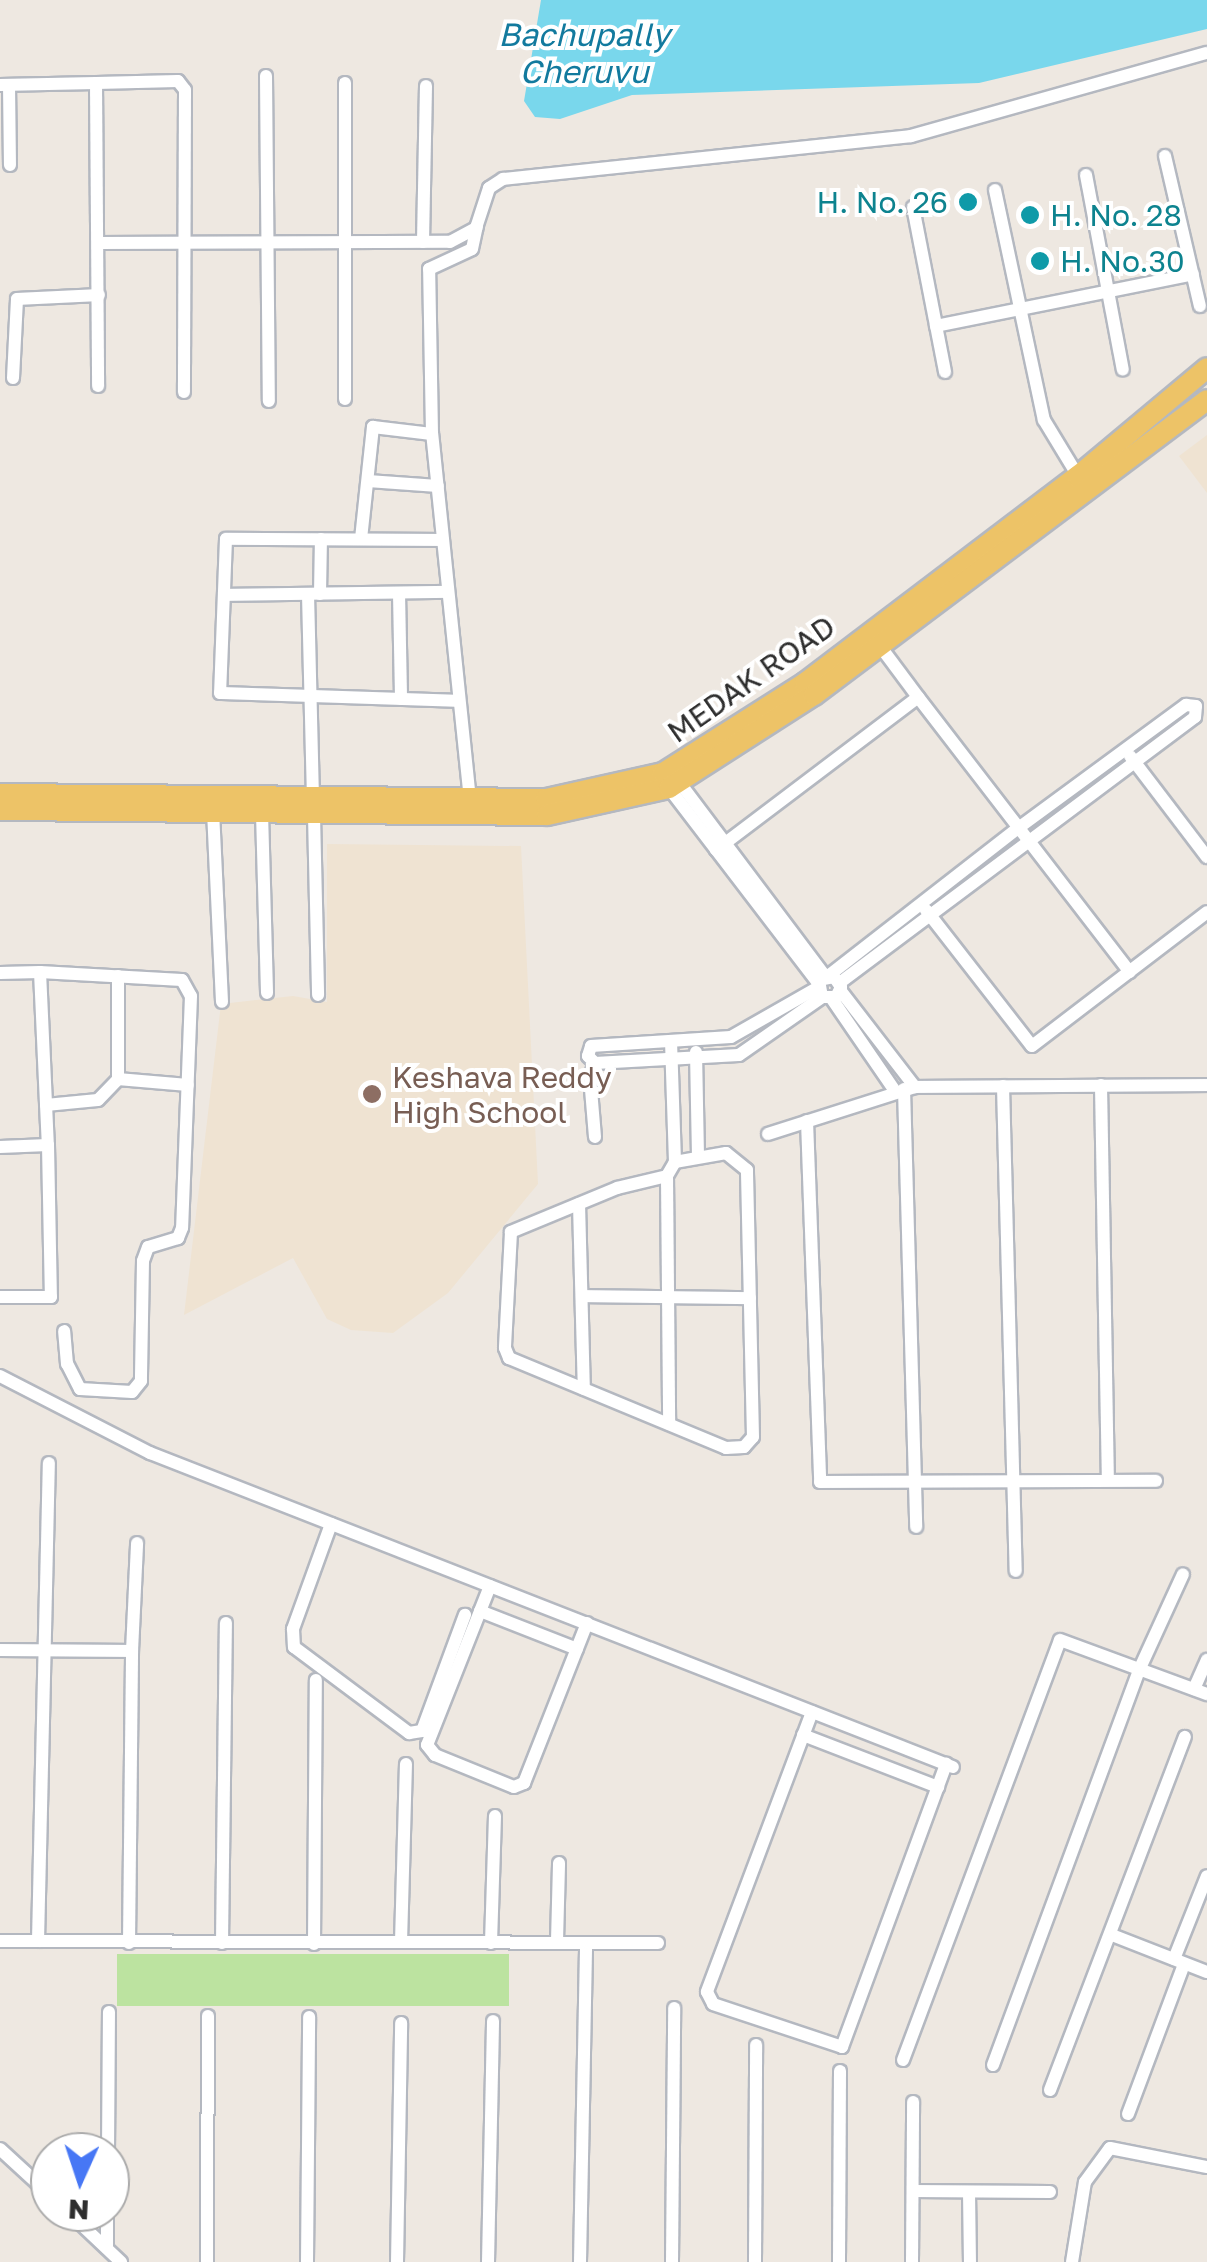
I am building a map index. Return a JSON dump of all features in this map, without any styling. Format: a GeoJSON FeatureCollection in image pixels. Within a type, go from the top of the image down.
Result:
{"type":"FeatureCollection","features":[{"type":"Feature","properties":{"kind":"main road","name":"MEDAK ROAD"},"geometry":{"type":"LineString","coordinates":[[0,810],[262,813],[314,805],[584,795],[692,760],[1078,476],[1207,368]]}},
{"type":"Feature","properties":{"kind":"main road","name":"MEDAK ROAD"},"geometry":{"type":"LineString","coordinates":[[0,794],[547,815],[605,807],[674,785],[880,646],[1207,400]]}},
{"type":"Feature","properties":{"kind":"street"},"geometry":{"type":"LineString","coordinates":[[470,800],[432,434],[429,268],[472,249],[489,188],[503,178],[911,136],[1207,53]]}},
{"type":"Feature","properties":{"kind":"street"},"geometry":{"type":"LineString","coordinates":[[266,76],[269,401]]}},
{"type":"Feature","properties":{"kind":"street"},"geometry":{"type":"LineString","coordinates":[[10,165],[5,85],[182,82],[184,392]]}},
{"type":"Feature","properties":{"kind":"street"},"geometry":{"type":"LineString","coordinates":[[96,83],[98,386]]}},
{"type":"Feature","properties":{"kind":"street"},"geometry":{"type":"LineString","coordinates":[[345,83],[345,399]]}},
{"type":"Feature","properties":{"kind":"street"},"geometry":{"type":"LineString","coordinates":[[423,242],[426,86]]}},
{"type":"Feature","properties":{"kind":"street"},"geometry":{"type":"LineString","coordinates":[[1165,156],[1200,306]]}},
{"type":"Feature","properties":{"kind":"street"},"geometry":{"type":"LineString","coordinates":[[1086,175],[1123,370]]}},
{"type":"Feature","properties":{"kind":"street"},"geometry":{"type":"LineString","coordinates":[[995,190],[1044,420],[1078,476]]}},
{"type":"Feature","properties":{"kind":"street"},"geometry":{"type":"LineString","coordinates":[[914,207],[945,372]]}},
{"type":"Feature","properties":{"kind":"street"},"geometry":{"type":"LineString","coordinates":[[98,243],[450,242],[478,226]]}},
{"type":"Feature","properties":{"kind":"street"},"geometry":{"type":"LineString","coordinates":[[936,326],[1193,274]]}},
{"type":"Feature","properties":{"kind":"street"},"geometry":{"type":"LineString","coordinates":[[13,378],[17,298],[99,295]]}},
{"type":"Feature","properties":{"kind":"street"},"geometry":{"type":"LineString","coordinates":[[361,539],[374,427],[432,434]]}},
{"type":"Feature","properties":{"kind":"street"},"geometry":{"type":"LineString","coordinates":[[368,481],[438,486]]}},
{"type":"Feature","properties":{"kind":"street"},"geometry":{"type":"LineString","coordinates":[[442,540],[226,538],[220,693],[458,701]]}},
{"type":"Feature","properties":{"kind":"street"},"geometry":{"type":"LineString","coordinates":[[318,995],[310,696],[314,594],[322,539]]}},
{"type":"Feature","properties":{"kind":"street"},"geometry":{"type":"LineString","coordinates":[[400,592],[401,699]]}},
{"type":"Feature","properties":{"kind":"street"},"geometry":{"type":"LineString","coordinates":[[224,595],[447,592]]}},
{"type":"Feature","properties":{"kind":"street"},"geometry":{"type":"LineString","coordinates":[[880,646],[1130,972]]}},
{"type":"Feature","properties":{"kind":"street"},"geometry":{"type":"LineString","coordinates":[[716,850],[918,696]]}},
{"type":"Feature","properties":{"kind":"street"},"geometry":{"type":"LineString","coordinates":[[1186,705],[1196,706],[1195,717],[739,1055],[595,1063],[588,1056],[591,1046],[731,1037],[828,986],[920,903],[1017,828],[1186,705]]}},
{"type":"Feature","properties":{"kind":"street"},"geometry":{"type":"LineString","coordinates":[[1125,750],[1207,856]]}},
{"type":"Feature","properties":{"kind":"street"},"geometry":{"type":"LineString","coordinates":[[674,785],[729,840],[904,1089],[916,1527]]}},
{"type":"Feature","properties":{"kind":"street"},"geometry":{"type":"LineString","coordinates":[[674,785],[716,850],[828,986],[904,1089]]}},
{"type":"Feature","properties":{"kind":"street"},"geometry":{"type":"LineString","coordinates":[[213,812],[222,1002]]}},
{"type":"Feature","properties":{"kind":"street"},"geometry":{"type":"LineString","coordinates":[[262,813],[267,992]]}},
{"type":"Feature","properties":{"kind":"street"},"geometry":{"type":"LineString","coordinates":[[920,903],[1032,1046],[1207,912]]}},
{"type":"Feature","properties":{"kind":"street"},"geometry":{"type":"LineString","coordinates":[[0,1296],[51,1297],[40,972]]}},
{"type":"Feature","properties":{"kind":"street"},"geometry":{"type":"LineString","coordinates":[[0,973],[118,976],[190,985],[182,1228],[178,1238],[148,1247],[143,1261],[141,1381],[132,1392],[80,1389],[67,1364],[64,1330]]}},
{"type":"Feature","properties":{"kind":"street"},"geometry":{"type":"LineString","coordinates":[[46,1105],[98,1100],[118,1079],[118,976]]}},
{"type":"Feature","properties":{"kind":"street"},"geometry":{"type":"LineString","coordinates":[[695,1040],[698,1156]]}},
{"type":"Feature","properties":{"kind":"street"},"geometry":{"type":"LineString","coordinates":[[669,1424],[667,1176],[675,1162],[671,1041]]}},
{"type":"Feature","properties":{"kind":"street"},"geometry":{"type":"LineString","coordinates":[[595,1063],[590,1076],[595,1137]]}},
{"type":"Feature","properties":{"kind":"street"},"geometry":{"type":"LineString","coordinates":[[118,1079],[188,1085]]}},
{"type":"Feature","properties":{"kind":"street"},"geometry":{"type":"LineString","coordinates":[[768,1134],[904,1089],[1207,1084]]}},
{"type":"Feature","properties":{"kind":"street"},"geometry":{"type":"LineString","coordinates":[[1101,1085],[1108,1480]]}},
{"type":"Feature","properties":{"kind":"street"},"geometry":{"type":"LineString","coordinates":[[1003,1086],[1016,1570]]}},
{"type":"Feature","properties":{"kind":"street"},"geometry":{"type":"LineString","coordinates":[[806,1121],[817,1478],[826,1483],[1156,1481]]}},
{"type":"Feature","properties":{"kind":"street"},"geometry":{"type":"LineString","coordinates":[[0,1146],[48,1145]]}},
{"type":"Feature","properties":{"kind":"street"},"geometry":{"type":"LineString","coordinates":[[667,1176],[579,1204],[510,1232],[504,1348],[509,1358],[726,1448],[750,1443],[746,1170],[736,1155],[698,1156],[675,1162]]}},
{"type":"Feature","properties":{"kind":"street"},"geometry":{"type":"LineString","coordinates":[[579,1204],[584,1389]]}},
{"type":"Feature","properties":{"kind":"street"},"geometry":{"type":"LineString","coordinates":[[582,1296],[750,1298]]}},
{"type":"Feature","properties":{"kind":"street"},"geometry":{"type":"LineString","coordinates":[[0,1376],[150,1452],[950,1766],[938,1787],[842,2047],[713,2004],[707,1992],[812,1712]]}},
{"type":"Feature","properties":{"kind":"street"},"geometry":{"type":"LineString","coordinates":[[38,1941],[48,1463]]}},
{"type":"Feature","properties":{"kind":"street"},"geometry":{"type":"LineString","coordinates":[[331,1524],[293,1629],[294,1648],[409,1733],[422,1731],[465,1615]]}},
{"type":"Feature","properties":{"kind":"street"},"geometry":{"type":"LineString","coordinates":[[129,1943],[137,1544]]}},
{"type":"Feature","properties":{"kind":"street"},"geometry":{"type":"LineString","coordinates":[[993,2065],[1140,1668],[1183,1574]]}},
{"type":"Feature","properties":{"kind":"street"},"geometry":{"type":"LineString","coordinates":[[490,1586],[427,1745],[436,1754],[514,1787],[524,1782],[586,1623]]}},
{"type":"Feature","properties":{"kind":"street"},"geometry":{"type":"LineString","coordinates":[[480,1611],[576,1649]]}},
{"type":"Feature","properties":{"kind":"street"},"geometry":{"type":"LineString","coordinates":[[222,1943],[226,1623]]}},
{"type":"Feature","properties":{"kind":"street"},"geometry":{"type":"LineString","coordinates":[[903,2060],[1060,1640],[1200,1691],[1207,1660]]}},
{"type":"Feature","properties":{"kind":"street"},"geometry":{"type":"LineString","coordinates":[[0,1650],[132,1651]]}},
{"type":"Feature","properties":{"kind":"street"},"geometry":{"type":"LineString","coordinates":[[314,1944],[316,1680]]}},
{"type":"Feature","properties":{"kind":"street"},"geometry":{"type":"LineString","coordinates":[[804,1735],[938,1787]]}},
{"type":"Feature","properties":{"kind":"street"},"geometry":{"type":"LineString","coordinates":[[1050,2090],[1185,1737]]}},
{"type":"Feature","properties":{"kind":"street"},"geometry":{"type":"LineString","coordinates":[[401,1942],[406,1764]]}},
{"type":"Feature","properties":{"kind":"street"},"geometry":{"type":"LineString","coordinates":[[490,1943],[495,1816]]}},
{"type":"Feature","properties":{"kind":"street"},"geometry":{"type":"LineString","coordinates":[[557,1941],[559,1864]]}},
{"type":"Feature","properties":{"kind":"street"},"geometry":{"type":"LineString","coordinates":[[1128,2114],[1207,1876]]}},
{"type":"Feature","properties":{"kind":"street"},"geometry":{"type":"LineString","coordinates":[[1112,1935],[1207,1972]]}},
{"type":"Feature","properties":{"kind":"street"},"geometry":{"type":"LineString","coordinates":[[0,1941],[658,1942]]}},
{"type":"Feature","properties":{"kind":"street"},"geometry":{"type":"LineString","coordinates":[[580,2262],[586,1943]]}},
{"type":"Feature","properties":{"kind":"street"},"geometry":{"type":"LineString","coordinates":[[672,2262],[674,2008]]}},
{"type":"Feature","properties":{"kind":"street"},"geometry":{"type":"LineString","coordinates":[[108,2132],[109,2012]]}},
{"type":"Feature","properties":{"kind":"street"},"geometry":{"type":"LineString","coordinates":[[207,2262],[208,2016]]}},
{"type":"Feature","properties":{"kind":"street"},"geometry":{"type":"LineString","coordinates":[[307,2262],[309,2017]]}},
{"type":"Feature","properties":{"kind":"street"},"geometry":{"type":"LineString","coordinates":[[488,2262],[493,2021]]}},
{"type":"Feature","properties":{"kind":"street"},"geometry":{"type":"LineString","coordinates":[[397,2262],[401,2023]]}},
{"type":"Feature","properties":{"kind":"street"},"geometry":{"type":"LineString","coordinates":[[755,2262],[756,2045]]}},
{"type":"Feature","properties":{"kind":"street"},"geometry":{"type":"LineString","coordinates":[[839,2262],[840,2071]]}},
{"type":"Feature","properties":{"kind":"street"},"geometry":{"type":"LineString","coordinates":[[912,2262],[913,2102]]}},
{"type":"Feature","properties":{"kind":"street"},"geometry":{"type":"LineString","coordinates":[[1072,2262],[1077,2206],[1097,2159],[1110,2148],[1207,2167]]}},
{"type":"Feature","properties":{"kind":"street"},"geometry":{"type":"LineString","coordinates":[[0,2149],[30,2177]]}},
{"type":"Feature","properties":{"kind":"street"},"geometry":{"type":"LineString","coordinates":[[912,2192],[1050,2192]]}},
{"type":"Feature","properties":{"kind":"street"},"geometry":{"type":"LineString","coordinates":[[970,2192],[970,2262]]}},
{"type":"Feature","properties":{"kind":"street"},"geometry":{"type":"LineString","coordinates":[[90,2232],[121,2262]]}},
{"type":"Feature","properties":{"kind":"street"},"geometry":{"type":"LineString","coordinates":[[107,2232],[107,2248]]}},
{"type":"Feature","properties":{"kind":"shaded area"},"geometry":{"type":"Polygon","coordinates":[[[1207,435],[1207,493],[1179,456],[1207,435]]]}},
{"type":"Feature","properties":{"kind":"shaded area","name":"Keshava Reddy High School"},"geometry":{"type":"Polygon","coordinates":[[[327,844],[521,846],[538,1184],[448,1293],[393,1333],[351,1330],[327,1319],[293,1258],[184,1315],[221,1004],[293,996],[327,1002],[327,844]]]}},
{"type":"Feature","properties":{"kind":"green space"},"geometry":{"type":"Polygon","coordinates":[[[117,1954],[509,1954],[509,2006],[117,2006],[117,1954]]]}},
{"type":"Feature","properties":{"kind":"water","name":"Bachupally Cheruvu"},"geometry":{"type":"Polygon","coordinates":[[[541,0],[1207,0],[1207,29],[979,83],[632,95],[560,119],[535,117],[524,101],[541,0]]]}},
{"type":"Feature","properties":{"kind":"place","name":"H. No. 26"},"geometry":{"type":"Point","coordinates":[968,202]}},
{"type":"Feature","properties":{"kind":"place","name":"H. No. 28"},"geometry":{"type":"Point","coordinates":[1030,215]}},
{"type":"Feature","properties":{"kind":"place","name":"H. No.30"},"geometry":{"type":"Point","coordinates":[1040,261]}},
{"type":"Feature","properties":{"kind":"place","name":"Keshava Reddy High School"},"geometry":{"type":"Point","coordinates":[372,1094]}}]}
